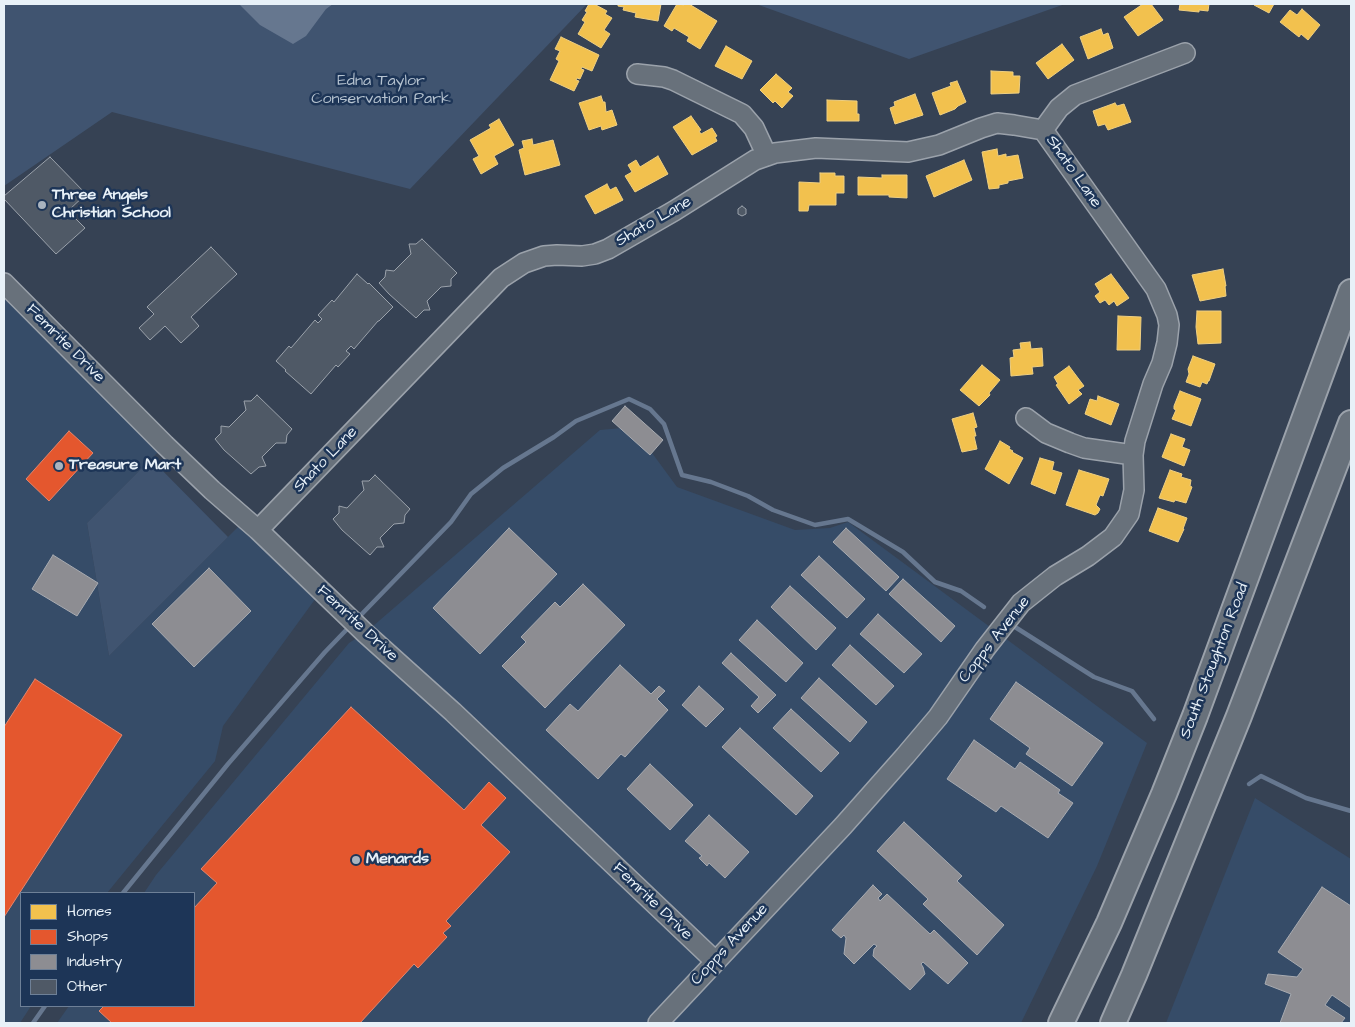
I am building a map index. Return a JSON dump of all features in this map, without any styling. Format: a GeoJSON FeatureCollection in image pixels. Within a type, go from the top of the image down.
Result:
{"type":"FeatureCollection","features":[{"type":"Feature","properties":{"kind":"main road","name":"South Stoughton Road"},"geometry":{"type":"LineString","coordinates":[[1061,1021],[1110,923],[1181,751],[1351,292]]}},
{"type":"Feature","properties":{"kind":"main road"},"geometry":{"type":"LineString","coordinates":[[1113,1023],[1239,716],[1351,423]]}},
{"type":"Feature","properties":{"kind":"street"},"geometry":{"type":"LineString","coordinates":[[1043,130],[1059,108],[1075,95],[1185,53]]}},
{"type":"Feature","properties":{"kind":"street"},"geometry":{"type":"LineString","coordinates":[[637,74],[673,80],[742,114],[754,128],[765,149],[766,156]]}},
{"type":"Feature","properties":{"kind":"street","name":"Shato Lane"},"geometry":{"type":"LineString","coordinates":[[258,530],[507,274],[535,258],[557,255],[582,256],[608,249],[674,211],[755,160],[785,151],[816,148],[908,152],[939,145],[997,123],[1043,130],[1103,215]]}},
{"type":"Feature","properties":{"kind":"street","name":"Copps Avenue"},"geometry":{"type":"LineString","coordinates":[[658,1023],[905,756],[938,717],[1021,603],[1055,576],[1088,556],[1113,537],[1122,527],[1133,502],[1133,455],[1135,441],[1153,384],[1162,363],[1167,343],[1168,320],[1156,289],[1103,215]]}},
{"type":"Feature","properties":{"kind":"street","name":"Femrite Drive"},"geometry":{"type":"LineString","coordinates":[[4,283],[212,490],[258,530],[361,629],[460,718],[715,961]]}},
{"type":"Feature","properties":{"kind":"street"},"geometry":{"type":"LineString","coordinates":[[1026,418],[1046,433],[1070,444],[1084,448],[1133,455]]}},
{"type":"Feature","properties":{"kind":"shaded area"},"geometry":{"type":"Polygon","coordinates":[[[239,4],[333,4],[326,9],[306,36],[293,44],[260,25],[239,4]]]}},
{"type":"Feature","properties":{"kind":"shaded area"},"geometry":{"type":"Polygon","coordinates":[[[4,283],[165,445],[87,523],[109,656],[245,520],[321,591],[223,726],[215,761],[108,892],[20,892],[20,1007],[30,1007],[20,1023],[4,1023],[4,283]]]}},
{"type":"Feature","properties":{"kind":"shaded area"},"geometry":{"type":"Polygon","coordinates":[[[633,427],[677,487],[795,530],[830,528],[848,522],[1147,743],[1097,866],[1021,1023],[57,1023],[68,1007],[195,1007],[195,892],[145,892],[156,875],[349,643],[365,633],[600,430],[633,427]]]}},
{"type":"Feature","properties":{"kind":"shaded area"},"geometry":{"type":"Polygon","coordinates":[[[1255,798],[1351,859],[1351,1023],[1166,1023],[1255,798]]]}},
{"type":"Feature","properties":{"kind":"green space","name":"Edna Taylor Conservation Park"},"geometry":{"type":"Polygon","coordinates":[[[4,4],[587,4],[410,189],[112,112],[4,186],[4,4]]]}},
{"type":"Feature","properties":{"kind":"green space"},"geometry":{"type":"Polygon","coordinates":[[[756,4],[1065,4],[909,59],[756,4]]]}},
{"type":"Feature","properties":{"kind":"green space"},"geometry":{"type":"Polygon","coordinates":[[[151,459],[228,537],[109,656],[87,523],[151,459]]]}},
{"type":"Feature","properties":{"kind":"building: Homes"},"geometry":{"type":"Polygon","coordinates":[[[589,4],[594,4],[607,11],[605,14],[612,18],[604,30],[610,34],[601,48],[578,34],[585,22],[582,20],[589,4]]]}},
{"type":"Feature","properties":{"kind":"building: Homes"},"geometry":{"type":"Polygon","coordinates":[[[618,4],[661,4],[658,21],[635,17],[636,13],[623,10],[624,7],[618,6],[618,4]]]}},
{"type":"Feature","properties":{"kind":"building: Homes"},"geometry":{"type":"Polygon","coordinates":[[[677,4],[689,4],[717,21],[700,49],[687,41],[689,37],[674,28],[672,31],[664,26],[677,4]]]}},
{"type":"Feature","properties":{"kind":"building: Homes"},"geometry":{"type":"Polygon","coordinates":[[[1143,4],[1151,4],[1163,20],[1138,36],[1124,17],[1143,4]]]}},
{"type":"Feature","properties":{"kind":"building: Homes"},"geometry":{"type":"Polygon","coordinates":[[[1180,4],[1209,4],[1208,11],[1199,10],[1199,12],[1179,10],[1180,4]]]}},
{"type":"Feature","properties":{"kind":"building: Homes"},"geometry":{"type":"Polygon","coordinates":[[[1254,4],[1274,4],[1269,13],[1254,4]]]}},
{"type":"Feature","properties":{"kind":"building: Homes"},"geometry":{"type":"Polygon","coordinates":[[[1302,9],[1320,25],[1308,40],[1301,34],[1299,37],[1280,22],[1290,10],[1297,15],[1302,9]]]}},
{"type":"Feature","properties":{"kind":"building: Homes"},"geometry":{"type":"Polygon","coordinates":[[[1101,29],[1103,35],[1108,33],[1113,48],[1088,59],[1080,37],[1101,29]]]}},
{"type":"Feature","properties":{"kind":"building: Homes"},"geometry":{"type":"Polygon","coordinates":[[[561,37],[599,55],[592,71],[582,67],[581,69],[584,70],[580,79],[577,78],[576,80],[579,81],[574,91],[550,80],[559,61],[556,59],[560,51],[555,49],[561,37]]]}},
{"type":"Feature","properties":{"kind":"building: Homes"},"geometry":{"type":"Polygon","coordinates":[[[1062,44],[1074,60],[1048,79],[1036,63],[1062,44]]]}},
{"type":"Feature","properties":{"kind":"building: Homes"},"geometry":{"type":"Polygon","coordinates":[[[726,46],[752,61],[742,79],[715,66],[726,46]]]}},
{"type":"Feature","properties":{"kind":"building: Homes"},"geometry":{"type":"Polygon","coordinates":[[[991,71],[1013,72],[1013,76],[1020,76],[1019,93],[991,94],[991,71]]]}},
{"type":"Feature","properties":{"kind":"building: Homes"},"geometry":{"type":"Polygon","coordinates":[[[776,74],[792,88],[788,92],[793,96],[782,108],[775,101],[773,103],[760,90],[776,74]]]}},
{"type":"Feature","properties":{"kind":"building: Homes"},"geometry":{"type":"Polygon","coordinates":[[[957,81],[966,102],[940,115],[932,93],[951,86],[950,83],[957,81]]]}},
{"type":"Feature","properties":{"kind":"building: Homes"},"geometry":{"type":"Polygon","coordinates":[[[915,94],[923,115],[895,124],[890,108],[895,106],[894,102],[915,94]]]}},
{"type":"Feature","properties":{"kind":"building: Homes"},"geometry":{"type":"Polygon","coordinates":[[[601,96],[603,102],[605,102],[606,112],[612,110],[617,125],[602,130],[601,126],[589,130],[579,103],[601,96]]]}},
{"type":"Feature","properties":{"kind":"building: Homes"},"geometry":{"type":"Polygon","coordinates":[[[827,100],[857,101],[859,121],[827,121],[827,100]]]}},
{"type":"Feature","properties":{"kind":"building: Homes"},"geometry":{"type":"Polygon","coordinates":[[[1115,103],[1117,106],[1124,104],[1131,122],[1108,130],[1105,124],[1098,126],[1093,111],[1115,103]]]}},
{"type":"Feature","properties":{"kind":"building: Homes"},"geometry":{"type":"Polygon","coordinates":[[[691,116],[701,130],[699,131],[701,134],[712,128],[717,136],[715,137],[717,141],[692,155],[673,127],[691,116]]]}},
{"type":"Feature","properties":{"kind":"building: Homes"},"geometry":{"type":"Polygon","coordinates":[[[499,119],[514,145],[494,156],[498,164],[481,174],[473,159],[479,156],[470,140],[491,128],[489,125],[499,119]]]}},
{"type":"Feature","properties":{"kind":"building: Homes"},"geometry":{"type":"Polygon","coordinates":[[[532,139],[533,145],[553,140],[560,165],[525,175],[519,150],[524,148],[522,141],[532,139]]]}},
{"type":"Feature","properties":{"kind":"building: Homes"},"geometry":{"type":"Polygon","coordinates":[[[997,149],[998,156],[1006,154],[1006,157],[1018,155],[1023,178],[1008,181],[1008,183],[999,185],[999,188],[989,189],[982,152],[997,149]]]}},
{"type":"Feature","properties":{"kind":"building: Homes"},"geometry":{"type":"Polygon","coordinates":[[[658,156],[668,174],[635,192],[625,176],[632,172],[628,165],[636,160],[640,167],[658,156]]]}},
{"type":"Feature","properties":{"kind":"building: Homes"},"geometry":{"type":"Polygon","coordinates":[[[964,160],[972,180],[934,197],[926,176],[964,160]]]}},
{"type":"Feature","properties":{"kind":"building: Homes"},"geometry":{"type":"Polygon","coordinates":[[[820,173],[835,173],[835,176],[844,176],[844,193],[836,193],[836,205],[809,205],[808,211],[799,211],[799,182],[820,183],[820,173]]]}},
{"type":"Feature","properties":{"kind":"building: Homes"},"geometry":{"type":"Polygon","coordinates":[[[882,175],[907,175],[907,198],[889,197],[889,195],[858,195],[858,177],[882,178],[882,175]]]}},
{"type":"Feature","properties":{"kind":"building: Homes"},"geometry":{"type":"Polygon","coordinates":[[[607,184],[610,190],[616,187],[623,200],[595,214],[585,196],[607,184]]]}},
{"type":"Feature","properties":{"kind":"building: Homes"},"geometry":{"type":"Polygon","coordinates":[[[1223,269],[1226,296],[1200,301],[1192,275],[1223,269]]]}},
{"type":"Feature","properties":{"kind":"building: Homes"},"geometry":{"type":"Polygon","coordinates":[[[1111,274],[1129,298],[1117,306],[1114,301],[1109,305],[1105,300],[1100,303],[1095,296],[1100,292],[1095,284],[1111,274]]]}},
{"type":"Feature","properties":{"kind":"building: Homes"},"geometry":{"type":"Polygon","coordinates":[[[1197,311],[1221,311],[1221,343],[1198,344],[1197,311]]]}},
{"type":"Feature","properties":{"kind":"building: Homes"},"geometry":{"type":"Polygon","coordinates":[[[1118,316],[1141,317],[1140,350],[1117,350],[1118,316]]]}},
{"type":"Feature","properties":{"kind":"building: Homes"},"geometry":{"type":"Polygon","coordinates":[[[1030,342],[1031,349],[1042,348],[1043,366],[1032,367],[1033,374],[1011,376],[1010,358],[1014,357],[1013,350],[1021,349],[1020,343],[1030,342]]]}},
{"type":"Feature","properties":{"kind":"building: Homes"},"geometry":{"type":"Polygon","coordinates":[[[1193,356],[1215,364],[1209,381],[1207,384],[1202,382],[1200,387],[1186,382],[1193,356]]]}},
{"type":"Feature","properties":{"kind":"building: Homes"},"geometry":{"type":"Polygon","coordinates":[[[982,365],[1000,380],[989,393],[990,395],[979,406],[960,390],[982,365]]]}},
{"type":"Feature","properties":{"kind":"building: Homes"},"geometry":{"type":"Polygon","coordinates":[[[1069,366],[1084,386],[1078,390],[1082,394],[1069,404],[1056,385],[1058,384],[1054,377],[1069,366]]]}},
{"type":"Feature","properties":{"kind":"building: Homes"},"geometry":{"type":"Polygon","coordinates":[[[1180,391],[1201,399],[1191,426],[1172,419],[1176,410],[1174,406],[1180,391]]]}},
{"type":"Feature","properties":{"kind":"building: Homes"},"geometry":{"type":"Polygon","coordinates":[[[1098,396],[1119,404],[1111,425],[1085,414],[1090,399],[1097,401],[1098,396]]]}},
{"type":"Feature","properties":{"kind":"building: Homes"},"geometry":{"type":"Polygon","coordinates":[[[973,413],[977,427],[974,428],[976,436],[974,436],[977,449],[962,452],[952,419],[973,413]]]}},
{"type":"Feature","properties":{"kind":"building: Homes"},"geometry":{"type":"Polygon","coordinates":[[[1171,434],[1185,439],[1182,447],[1190,450],[1184,466],[1162,457],[1171,434]]]}},
{"type":"Feature","properties":{"kind":"building: Homes"},"geometry":{"type":"Polygon","coordinates":[[[1000,441],[1010,447],[1009,449],[1012,452],[1023,458],[1009,484],[985,469],[1000,441]]]}},
{"type":"Feature","properties":{"kind":"building: Homes"},"geometry":{"type":"Polygon","coordinates":[[[1040,458],[1054,462],[1052,470],[1062,473],[1055,494],[1031,484],[1040,458]]]}},
{"type":"Feature","properties":{"kind":"building: Homes"},"geometry":{"type":"Polygon","coordinates":[[[1079,470],[1109,479],[1103,496],[1100,495],[1096,505],[1100,509],[1095,515],[1066,505],[1079,470]]]}},
{"type":"Feature","properties":{"kind":"building: Homes"},"geometry":{"type":"Polygon","coordinates":[[[1170,470],[1182,474],[1181,477],[1191,480],[1190,486],[1192,487],[1186,503],[1159,498],[1170,470]]]}},
{"type":"Feature","properties":{"kind":"building: Homes"},"geometry":{"type":"Polygon","coordinates":[[[1158,508],[1187,518],[1178,542],[1149,531],[1158,508]]]}},
{"type":"Feature","properties":{"kind":"building: Shops","name":"Treasure Mart"},"geometry":{"type":"Polygon","coordinates":[[[69,431],[93,453],[49,501],[26,479],[69,431]]]}},
{"type":"Feature","properties":{"kind":"building: Shops"},"geometry":{"type":"Polygon","coordinates":[[[35,679],[122,735],[4,917],[4,727],[35,679]]]}},
{"type":"Feature","properties":{"kind":"building: Shops","name":"Menards"},"geometry":{"type":"Polygon","coordinates":[[[351,707],[464,810],[489,782],[506,798],[481,825],[510,852],[446,921],[451,926],[443,933],[447,937],[418,968],[414,964],[360,1023],[112,1023],[99,1011],[103,1007],[195,1007],[195,907],[217,883],[201,869],[351,707]]]}},
{"type":"Feature","properties":{"kind":"building: Industry"},"geometry":{"type":"Polygon","coordinates":[[[625,406],[663,440],[650,455],[612,421],[625,406]]]}},
{"type":"Feature","properties":{"kind":"building: Industry"},"geometry":{"type":"Polygon","coordinates":[[[509,528],[557,574],[480,654],[433,608],[509,528]]]}},
{"type":"Feature","properties":{"kind":"building: Industry"},"geometry":{"type":"Polygon","coordinates":[[[846,528],[899,577],[886,591],[833,542],[846,528]]]}},
{"type":"Feature","properties":{"kind":"building: Industry"},"geometry":{"type":"Polygon","coordinates":[[[53,555],[98,583],[77,616],[32,589],[53,555]]]}},
{"type":"Feature","properties":{"kind":"building: Industry"},"geometry":{"type":"Polygon","coordinates":[[[819,556],[865,599],[847,618],[801,575],[819,556]]]}},
{"type":"Feature","properties":{"kind":"building: Industry"},"geometry":{"type":"Polygon","coordinates":[[[209,568],[251,611],[194,667],[152,624],[209,568]]]}},
{"type":"Feature","properties":{"kind":"building: Industry"},"geometry":{"type":"Polygon","coordinates":[[[903,579],[955,626],[941,642],[889,594],[903,579]]]}},
{"type":"Feature","properties":{"kind":"building: Industry"},"geometry":{"type":"Polygon","coordinates":[[[583,584],[625,625],[545,708],[502,666],[526,642],[521,637],[555,602],[560,607],[583,584]]]}},
{"type":"Feature","properties":{"kind":"building: Industry"},"geometry":{"type":"Polygon","coordinates":[[[790,586],[836,628],[816,650],[771,607],[790,586]]]}},
{"type":"Feature","properties":{"kind":"building: Industry"},"geometry":{"type":"Polygon","coordinates":[[[878,614],[922,654],[904,673],[860,634],[878,614]]]}},
{"type":"Feature","properties":{"kind":"building: Industry"},"geometry":{"type":"Polygon","coordinates":[[[757,620],[803,663],[786,682],[739,640],[757,620]]]}},
{"type":"Feature","properties":{"kind":"building: Industry"},"geometry":{"type":"Polygon","coordinates":[[[850,645],[894,686],[876,705],[832,665],[850,645]]]}},
{"type":"Feature","properties":{"kind":"building: Industry"},"geometry":{"type":"Polygon","coordinates":[[[731,653],[776,695],[758,713],[751,706],[759,697],[722,663],[731,653]]]}},
{"type":"Feature","properties":{"kind":"building: Industry"},"geometry":{"type":"Polygon","coordinates":[[[620,665],[651,694],[659,686],[665,691],[657,699],[668,710],[625,757],[621,754],[598,779],[546,730],[570,704],[578,711],[620,665]]]}},
{"type":"Feature","properties":{"kind":"building: Industry"},"geometry":{"type":"Polygon","coordinates":[[[819,678],[867,722],[850,742],[801,698],[819,678]]]}},
{"type":"Feature","properties":{"kind":"building: Industry"},"geometry":{"type":"Polygon","coordinates":[[[1016,682],[1103,743],[1072,786],[1026,754],[1030,748],[990,719],[1016,682]]]}},
{"type":"Feature","properties":{"kind":"building: Industry"},"geometry":{"type":"Polygon","coordinates":[[[699,686],[724,709],[706,727],[682,705],[699,686]]]}},
{"type":"Feature","properties":{"kind":"building: Industry"},"geometry":{"type":"Polygon","coordinates":[[[791,709],[839,753],[821,772],[773,728],[791,709]]]}},
{"type":"Feature","properties":{"kind":"building: Industry"},"geometry":{"type":"Polygon","coordinates":[[[740,728],[813,796],[796,815],[722,747],[740,728]]]}},
{"type":"Feature","properties":{"kind":"building: Industry"},"geometry":{"type":"Polygon","coordinates":[[[974,740],[1015,769],[1020,762],[1060,790],[1058,793],[1073,803],[1048,838],[1001,806],[996,812],[947,779],[974,740]]]}},
{"type":"Feature","properties":{"kind":"building: Industry"},"geometry":{"type":"Polygon","coordinates":[[[650,764],[693,805],[670,830],[627,789],[650,764]]]}},
{"type":"Feature","properties":{"kind":"building: Industry"},"geometry":{"type":"Polygon","coordinates":[[[709,815],[749,852],[725,878],[709,863],[707,866],[699,858],[702,856],[685,841],[709,815]]]}},
{"type":"Feature","properties":{"kind":"building: Industry"},"geometry":{"type":"Polygon","coordinates":[[[904,822],[962,876],[957,881],[1004,925],[977,955],[923,904],[928,899],[877,851],[904,822]]]}},
{"type":"Feature","properties":{"kind":"building: Industry"},"geometry":{"type":"Polygon","coordinates":[[[873,885],[882,894],[878,898],[880,901],[887,894],[930,934],[934,930],[968,963],[948,984],[923,962],[921,964],[925,974],[910,990],[873,956],[874,949],[877,946],[874,944],[854,964],[844,954],[846,938],[844,935],[841,938],[832,930],[873,885]]]}},
{"type":"Feature","properties":{"kind":"building: Industry"},"geometry":{"type":"Polygon","coordinates":[[[1322,887],[1351,906],[1351,1008],[1332,995],[1325,1005],[1345,1018],[1341,1023],[1280,1023],[1291,994],[1265,984],[1268,974],[1297,977],[1303,969],[1278,952],[1322,887]]]}},
{"type":"Feature","properties":{"kind":"building: Other","name":"Three Angels Christian School"},"geometry":{"type":"Polygon","coordinates":[[[50,157],[86,194],[68,211],[85,228],[56,254],[4,199],[4,196],[50,157]]]}},
{"type":"Feature","properties":{"kind":"building: Other"},"geometry":{"type":"Polygon","coordinates":[[[742,206],[746,209],[746,214],[742,216],[738,214],[738,209],[742,206]]]}},
{"type":"Feature","properties":{"kind":"building: Other"},"geometry":{"type":"Polygon","coordinates":[[[422,239],[457,273],[451,279],[451,286],[441,287],[427,301],[430,310],[424,310],[416,318],[379,283],[385,277],[386,270],[394,271],[411,254],[409,244],[416,244],[422,239]]]}},
{"type":"Feature","properties":{"kind":"building: Other"},"geometry":{"type":"Polygon","coordinates":[[[211,247],[237,274],[191,317],[199,326],[181,343],[165,326],[150,340],[139,328],[154,314],[147,307],[211,247]]]}},
{"type":"Feature","properties":{"kind":"building: Other"},"geometry":{"type":"Polygon","coordinates":[[[357,274],[393,307],[354,349],[351,346],[346,351],[350,354],[338,367],[336,365],[311,394],[276,361],[289,346],[291,348],[315,320],[318,323],[322,319],[318,315],[332,300],[334,302],[357,274]]]}},
{"type":"Feature","properties":{"kind":"building: Other"},"geometry":{"type":"Polygon","coordinates":[[[257,395],[292,429],[287,435],[286,443],[276,443],[262,457],[266,466],[259,467],[251,474],[224,450],[215,439],[221,433],[221,426],[229,427],[246,410],[244,401],[251,401],[257,395]]]}},
{"type":"Feature","properties":{"kind":"building: Other"},"geometry":{"type":"Polygon","coordinates":[[[375,475],[410,509],[405,515],[404,523],[394,524],[380,538],[384,547],[377,547],[370,555],[342,530],[333,519],[339,513],[339,506],[347,508],[364,490],[362,481],[369,481],[375,475]]]}},
{"type":"Feature","properties":{"kind":"waterway"},"geometry":{"type":"LineString","coordinates":[[357,619],[451,522],[471,494],[503,468],[554,437],[576,421],[629,399],[650,409],[664,424],[682,475],[711,482],[748,496],[773,510],[815,525],[848,519],[903,552],[935,582],[961,591],[984,607]]}},
{"type":"Feature","properties":{"kind":"waterway"},"geometry":{"type":"LineString","coordinates":[[124,892],[228,764],[325,652],[351,625]]}},
{"type":"Feature","properties":{"kind":"waterway"},"geometry":{"type":"LineString","coordinates":[[1015,627],[1094,677],[1132,691],[1154,719]]}},
{"type":"Feature","properties":{"kind":"waterway"},"geometry":{"type":"LineString","coordinates":[[1249,784],[1261,776],[1306,798],[1351,811]]}},
{"type":"Feature","properties":{"kind":"waterway"},"geometry":{"type":"LineString","coordinates":[[33,1023],[44,1007]]}},
{"type":"Feature","properties":{"kind":"place","name":"Three Angels Christian School"},"geometry":{"type":"Point","coordinates":[42,205]}},
{"type":"Feature","properties":{"kind":"place","name":"Treasure Mart"},"geometry":{"type":"Point","coordinates":[59,466]}},
{"type":"Feature","properties":{"kind":"place","name":"Menards"},"geometry":{"type":"Point","coordinates":[356,860]}}]}
